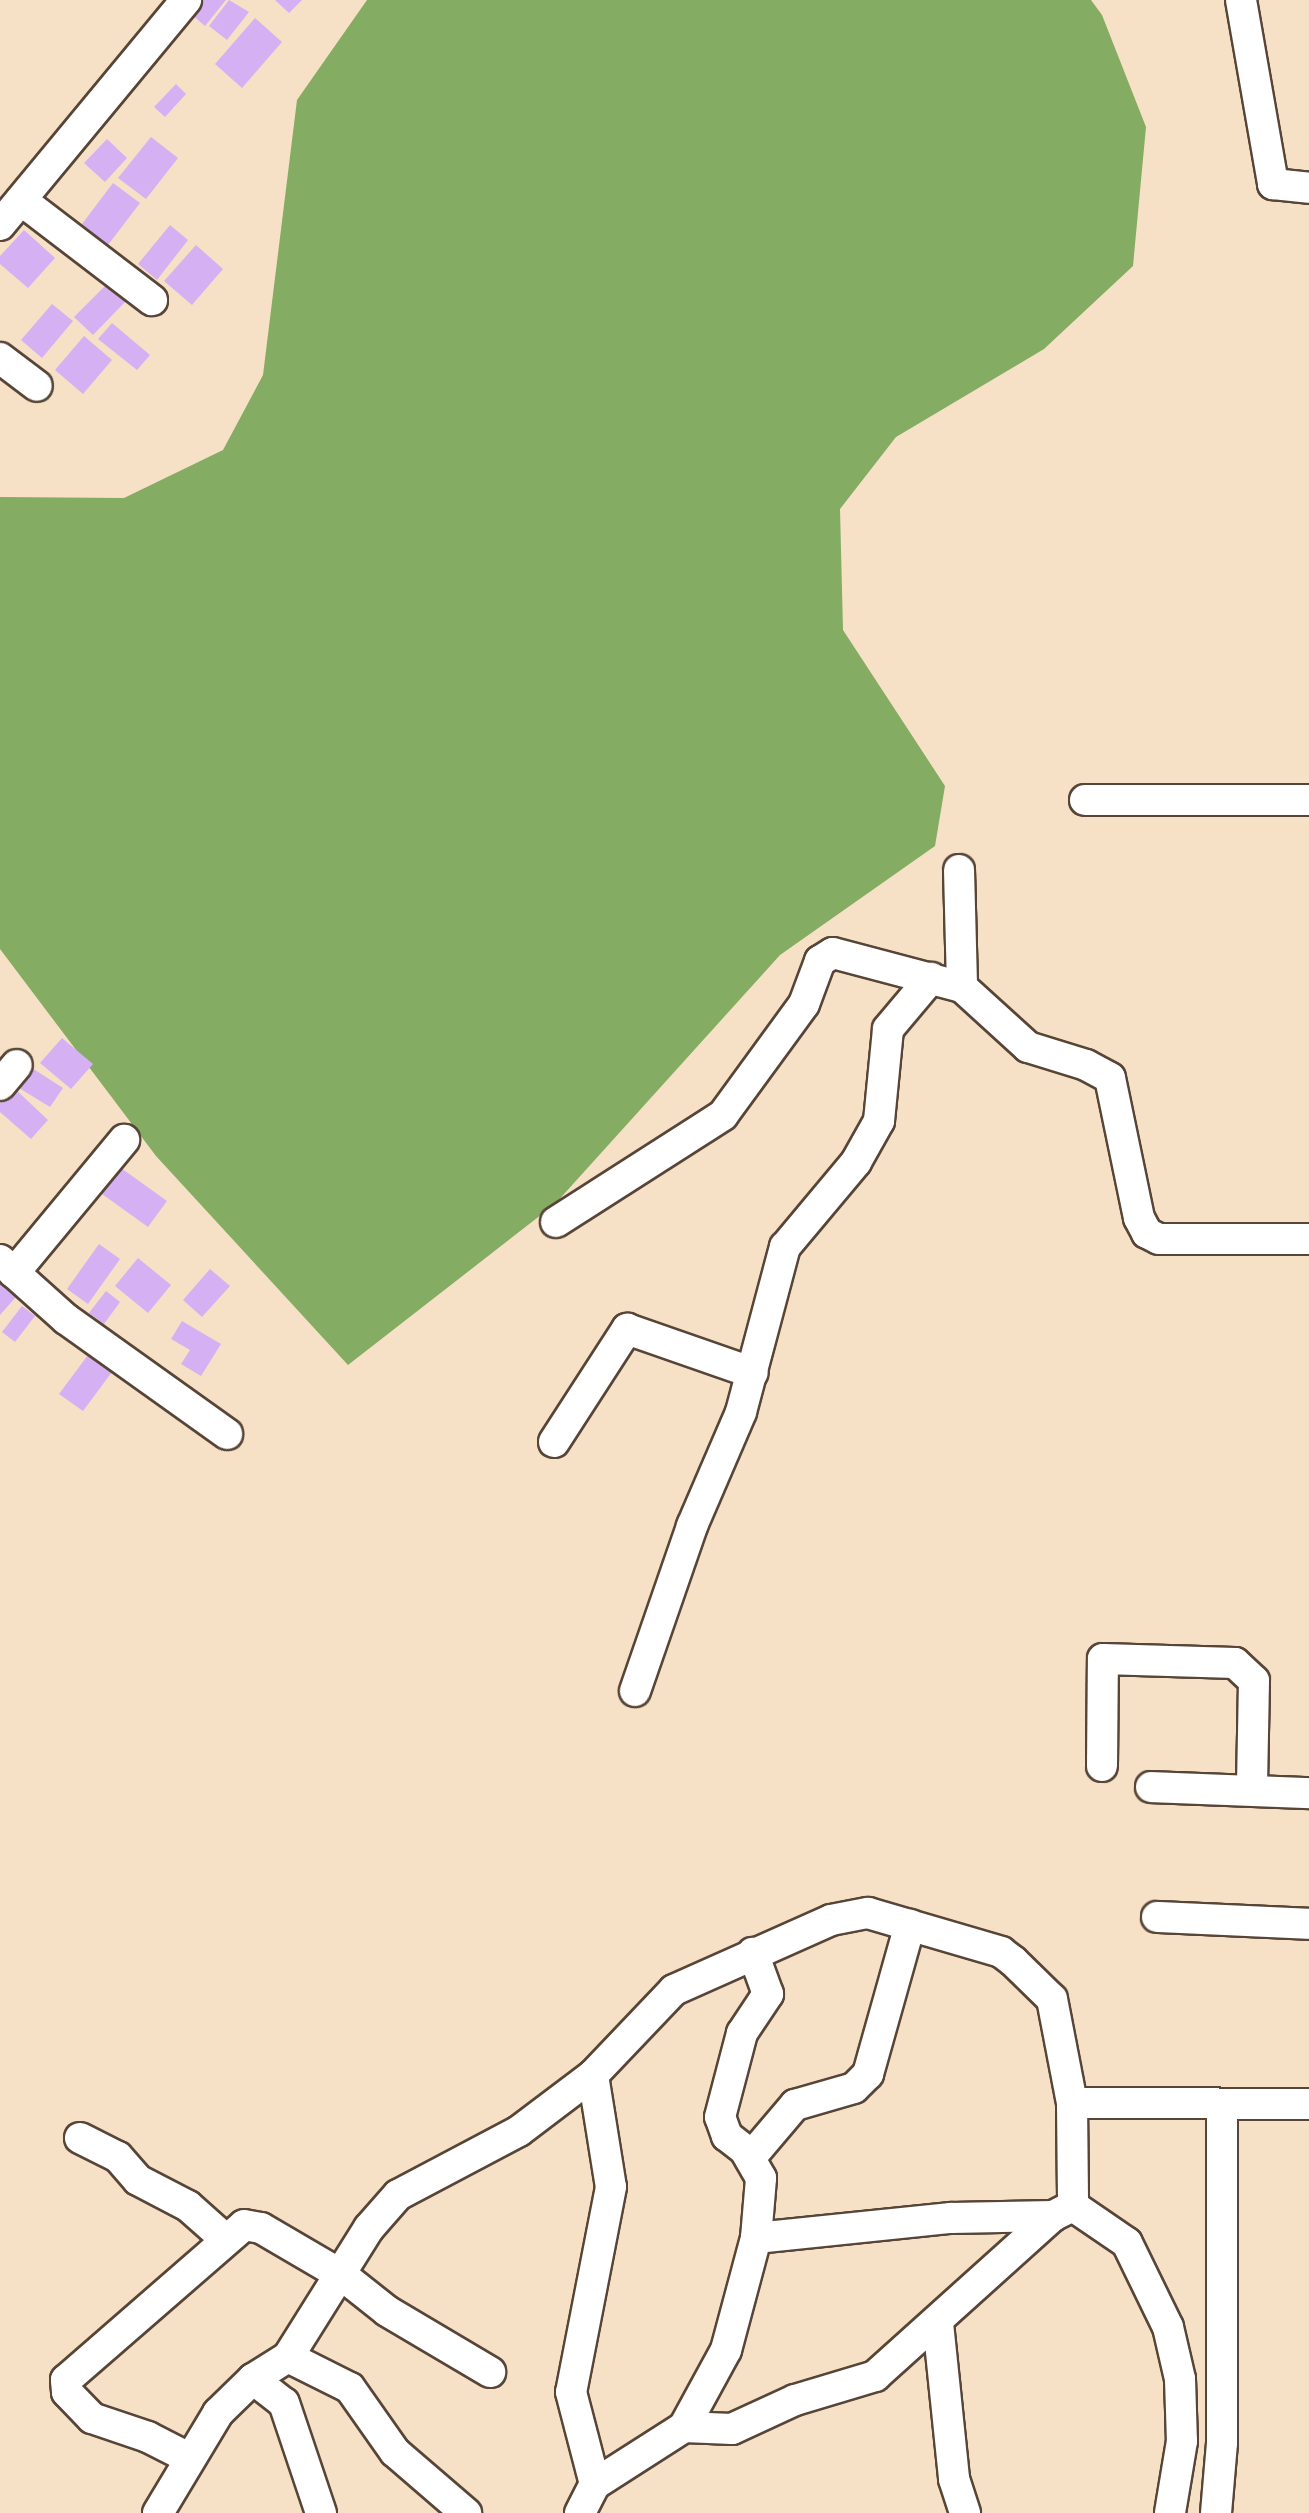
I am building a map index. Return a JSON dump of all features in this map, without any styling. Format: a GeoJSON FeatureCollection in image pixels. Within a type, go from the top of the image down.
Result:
{"type":"FeatureCollection","features":[{"type":"Feature","properties":{"kind":"street"},"geometry":{"type":"LineString","coordinates":[[0,225],[186,0]]}},
{"type":"Feature","properties":{"kind":"street"},"geometry":{"type":"LineString","coordinates":[[1241,0],[1273,184],[1309,188]]}},
{"type":"Feature","properties":{"kind":"street"},"geometry":{"type":"LineString","coordinates":[[21,200],[152,300]]}},
{"type":"Feature","properties":{"kind":"street"},"geometry":{"type":"LineString","coordinates":[[0,358],[37,386]]}},
{"type":"Feature","properties":{"kind":"street"},"geometry":{"type":"LineString","coordinates":[[1085,800],[1309,800]]}},
{"type":"Feature","properties":{"kind":"street"},"geometry":{"type":"LineString","coordinates":[[959,870],[962,987]]}},
{"type":"Feature","properties":{"kind":"street"},"geometry":{"type":"LineString","coordinates":[[556,1222],[729,1109],[804,1004],[823,957],[833,953],[962,987],[1028,1047],[1086,1065],[1110,1078],[1139,1218],[1147,1233],[1159,1239],[1309,1239]]}},
{"type":"Feature","properties":{"kind":"street"},"geometry":{"type":"LineString","coordinates":[[635,1691],[692,1526],[716,1477],[753,1373],[785,1247],[856,1162],[879,1121],[888,1029],[931,978]]}},
{"type":"Feature","properties":{"kind":"street"},"geometry":{"type":"LineString","coordinates":[[124,1140],[7,1266],[66,1319],[227,1434]]}},
{"type":"Feature","properties":{"kind":"street"},"geometry":{"type":"LineString","coordinates":[[554,1442],[627,1329],[753,1373]]}},
{"type":"Feature","properties":{"kind":"street"},"geometry":{"type":"LineString","coordinates":[[1102,1766],[1103,1659],[1235,1663],[1254,1681],[1252,1790]]}},
{"type":"Feature","properties":{"kind":"street"},"geometry":{"type":"LineString","coordinates":[[1151,1787],[1309,1793]]}},
{"type":"Feature","properties":{"kind":"street"},"geometry":{"type":"LineString","coordinates":[[158,2513],[218,2413],[253,2379],[288,2357],[343,2276],[369,2228],[409,2186],[519,2131],[593,2075],[674,1990],[753,1953],[855,1914],[910,1925],[1001,1952],[1042,1985],[1060,2017],[1072,2103],[1063,2211],[938,2323],[861,2382],[795,2400],[732,2429],[684,2427]]}},
{"type":"Feature","properties":{"kind":"street"},"geometry":{"type":"LineString","coordinates":[[1157,1917],[1309,1924]]}},
{"type":"Feature","properties":{"kind":"street"},"geometry":{"type":"LineString","coordinates":[[750,2158],[795,2105],[854,2088],[868,2074],[910,1925]]}},
{"type":"Feature","properties":{"kind":"street"},"geometry":{"type":"LineString","coordinates":[[580,2513],[595,2484],[684,2427],[726,2350],[756,2238],[763,2192],[750,2158],[727,2136],[720,2117],[742,2033],[768,1994],[753,1953]]}},
{"type":"Feature","properties":{"kind":"street"},"geometry":{"type":"LineString","coordinates":[[593,2075],[611,2187],[571,2392],[595,2484]]}},
{"type":"Feature","properties":{"kind":"street"},"geometry":{"type":"LineString","coordinates":[[1072,2103],[1309,2104]]}},
{"type":"Feature","properties":{"kind":"street"},"geometry":{"type":"LineString","coordinates":[[1216,2513],[1222,2443],[1222,2104]]}},
{"type":"Feature","properties":{"kind":"street"},"geometry":{"type":"LineString","coordinates":[[80,2138],[118,2157],[138,2180],[188,2206],[224,2238]]}},
{"type":"Feature","properties":{"kind":"street"},"geometry":{"type":"LineString","coordinates":[[756,2238],[951,2218],[1063,2211],[1127,2243],[1168,2327],[1180,2379],[1182,2441],[1170,2513]]}},
{"type":"Feature","properties":{"kind":"street"},"geometry":{"type":"LineString","coordinates":[[189,2458],[92,2418],[65,2385],[224,2238],[244,2225],[261,2228],[343,2276],[387,2311],[490,2372]]}},
{"type":"Feature","properties":{"kind":"street"},"geometry":{"type":"LineString","coordinates":[[938,2323],[954,2479],[965,2513]]}},
{"type":"Feature","properties":{"kind":"street"},"geometry":{"type":"LineString","coordinates":[[288,2357],[350,2388],[395,2452],[466,2513]]}},
{"type":"Feature","properties":{"kind":"street"},"geometry":{"type":"LineString","coordinates":[[253,2379],[284,2403],[321,2513]]}},
{"type":"Feature","properties":{"kind":"green space"},"geometry":{"type":"Polygon","coordinates":[[[367,0],[1091,0],[1102,15],[1146,127],[1133,266],[1044,349],[896,437],[840,509],[843,630],[945,786],[935,846],[780,955],[555,1204],[348,1365],[156,1156],[0,949],[0,497],[124,498],[223,450],[263,375],[297,100],[367,0]]]}},
{"type":"Feature","properties":{"kind":"building"},"geometry":{"type":"Polygon","coordinates":[[[202,0],[226,0],[205,26],[191,14],[202,0]]]}},
{"type":"Feature","properties":{"kind":"building"},"geometry":{"type":"Polygon","coordinates":[[[229,0],[249,12],[227,40],[209,26],[229,0]]]}},
{"type":"Feature","properties":{"kind":"building"},"geometry":{"type":"Polygon","coordinates":[[[275,0],[302,0],[289,13],[275,0]]]}},
{"type":"Feature","properties":{"kind":"building"},"geometry":{"type":"Polygon","coordinates":[[[255,18],[282,42],[242,88],[215,64],[255,18]]]}},
{"type":"Feature","properties":{"kind":"building"},"geometry":{"type":"Polygon","coordinates":[[[176,84],[186,94],[165,117],[154,107],[176,84]]]}},
{"type":"Feature","properties":{"kind":"building"},"geometry":{"type":"Polygon","coordinates":[[[151,137],[178,158],[146,199],[118,178],[151,137]]]}},
{"type":"Feature","properties":{"kind":"building"},"geometry":{"type":"Polygon","coordinates":[[[107,139],[127,158],[105,182],[84,163],[107,139]]]}},
{"type":"Feature","properties":{"kind":"building"},"geometry":{"type":"Polygon","coordinates":[[[113,183],[140,203],[108,245],[82,224],[113,183]]]}},
{"type":"Feature","properties":{"kind":"building"},"geometry":{"type":"Polygon","coordinates":[[[170,225],[188,240],[157,280],[138,264],[170,225]]]}},
{"type":"Feature","properties":{"kind":"building"},"geometry":{"type":"Polygon","coordinates":[[[24,230],[55,258],[28,288],[0,264],[0,256],[24,230]]]}},
{"type":"Feature","properties":{"kind":"building"},"geometry":{"type":"Polygon","coordinates":[[[196,245],[223,269],[192,305],[164,281],[196,245]]]}},
{"type":"Feature","properties":{"kind":"building"},"geometry":{"type":"Polygon","coordinates":[[[113,278],[131,296],[93,335],[74,317],[113,278]]]}},
{"type":"Feature","properties":{"kind":"building"},"geometry":{"type":"Polygon","coordinates":[[[52,304],[73,321],[42,358],[21,340],[52,304]]]}},
{"type":"Feature","properties":{"kind":"building"},"geometry":{"type":"Polygon","coordinates":[[[112,323],[150,355],[137,370],[98,339],[112,323]]]}},
{"type":"Feature","properties":{"kind":"building"},"geometry":{"type":"Polygon","coordinates":[[[84,336],[112,360],[83,394],[55,370],[84,336]]]}},
{"type":"Feature","properties":{"kind":"building"},"geometry":{"type":"Polygon","coordinates":[[[62,1038],[93,1064],[71,1089],[40,1063],[62,1038]]]}},
{"type":"Feature","properties":{"kind":"building"},"geometry":{"type":"Polygon","coordinates":[[[32,1068],[63,1088],[50,1107],[19,1088],[32,1068]]]}},
{"type":"Feature","properties":{"kind":"building"},"geometry":{"type":"Polygon","coordinates":[[[14,1088],[48,1120],[31,1139],[0,1112],[0,1103],[14,1088]]]}},
{"type":"Feature","properties":{"kind":"building"},"geometry":{"type":"Polygon","coordinates":[[[114,1163],[167,1201],[148,1227],[95,1189],[114,1163]]]}},
{"type":"Feature","properties":{"kind":"building"},"geometry":{"type":"Polygon","coordinates":[[[99,1244],[120,1259],[88,1304],[67,1289],[99,1244]]]}},
{"type":"Feature","properties":{"kind":"building"},"geometry":{"type":"Polygon","coordinates":[[[138,1258],[171,1285],[148,1313],[115,1286],[138,1258]]]}},
{"type":"Feature","properties":{"kind":"building"},"geometry":{"type":"Polygon","coordinates":[[[0,1268],[23,1289],[0,1315],[0,1268]]]}},
{"type":"Feature","properties":{"kind":"building"},"geometry":{"type":"Polygon","coordinates":[[[210,1269],[230,1286],[202,1317],[183,1300],[210,1269]]]}},
{"type":"Feature","properties":{"kind":"building"},"geometry":{"type":"Polygon","coordinates":[[[106,1291],[120,1302],[104,1324],[89,1313],[106,1291]]]}},
{"type":"Feature","properties":{"kind":"building"},"geometry":{"type":"Polygon","coordinates":[[[22,1306],[35,1316],[15,1342],[2,1332],[22,1306]]]}},
{"type":"Feature","properties":{"kind":"building"},"geometry":{"type":"Polygon","coordinates":[[[182,1321],[221,1344],[201,1376],[181,1364],[190,1350],[171,1339],[182,1321]]]}},
{"type":"Feature","properties":{"kind":"building"},"geometry":{"type":"Polygon","coordinates":[[[91,1351],[115,1368],[83,1411],[59,1394],[91,1351]]]}}]}
